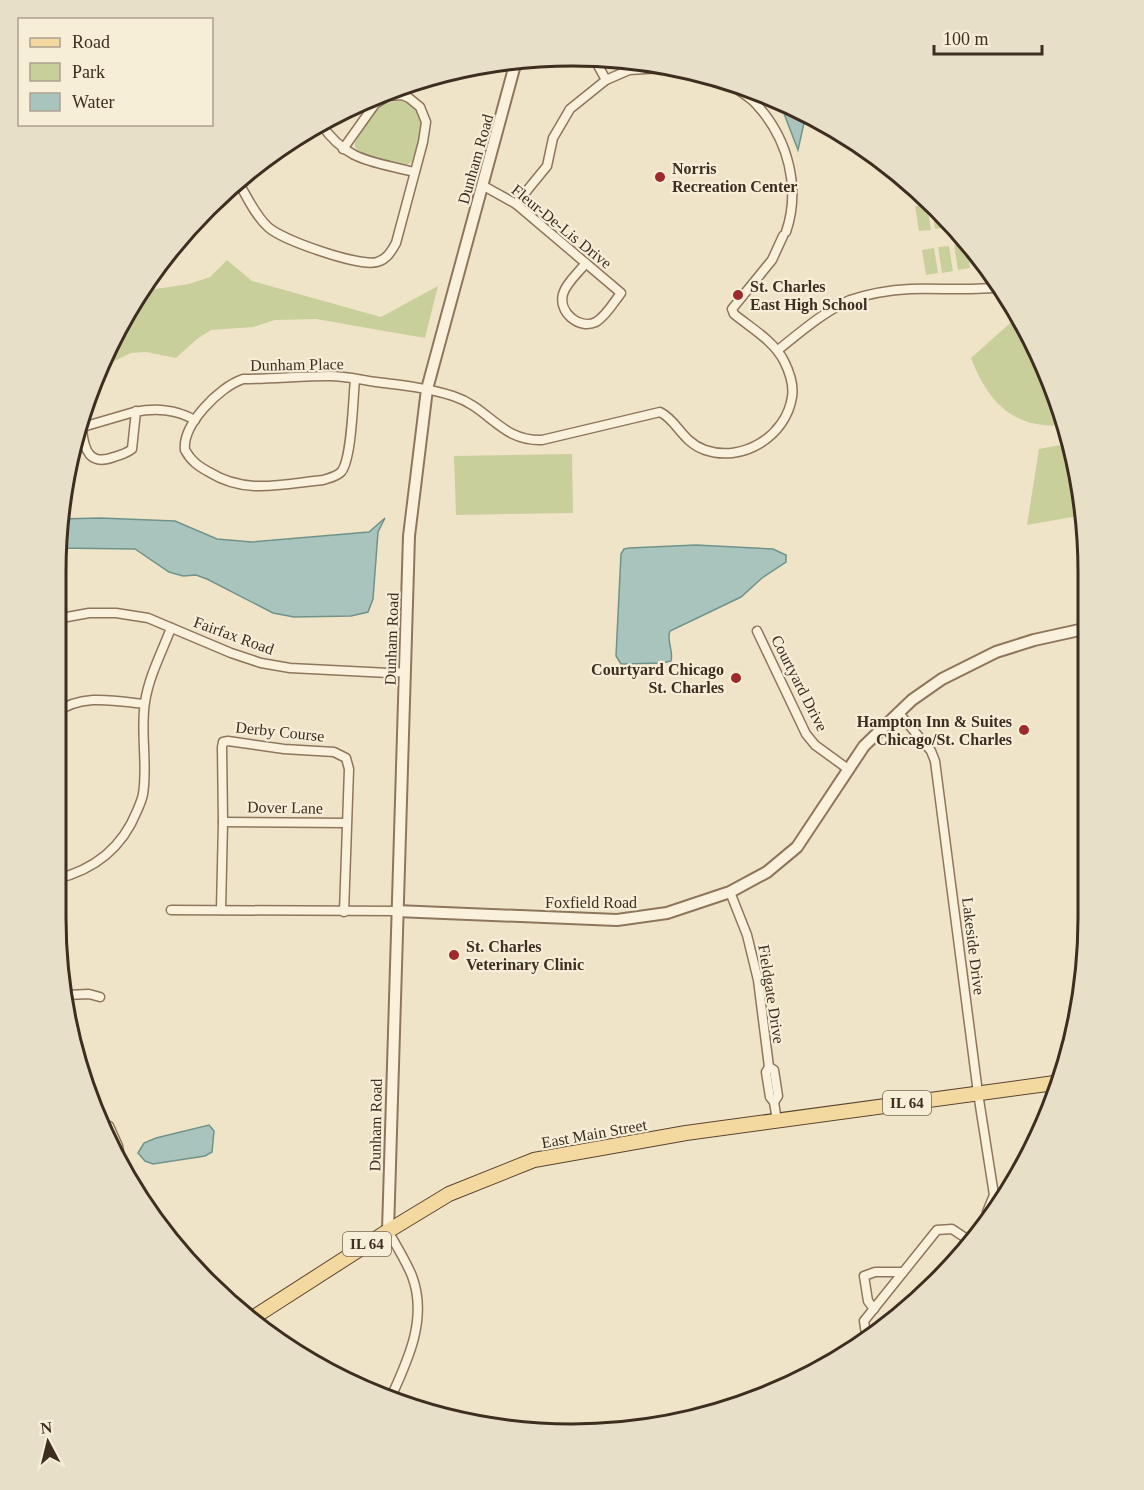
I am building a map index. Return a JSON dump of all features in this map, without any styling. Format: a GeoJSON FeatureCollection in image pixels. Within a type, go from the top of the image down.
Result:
{"type":"FeatureCollection","features":[{"type":"Feature","properties":{"kind":"main road","name":"East Main Street"},"geometry":{"type":"LineString","coordinates":[[978,1093],[1052,1079]]}},
{"type":"Feature","properties":{"kind":"main road","name":"East Main Street"},"geometry":{"type":"LineString","coordinates":[[258,1314],[449,1194],[534,1160],[686,1133],[1050,1084]]}},
{"type":"Feature","properties":{"kind":"street"},"geometry":{"type":"LineString","coordinates":[[599,67],[606,80]]}},
{"type":"Feature","properties":{"kind":"street","name":"Dunham Road"},"geometry":{"type":"LineString","coordinates":[[388,1231],[409,536],[427,389],[514,69]]}},
{"type":"Feature","properties":{"kind":"street"},"geometry":{"type":"LineString","coordinates":[[516,204],[547,166],[553,138],[570,109],[606,80],[634,70]]}},
{"type":"Feature","properties":{"kind":"street"},"geometry":{"type":"LineString","coordinates":[[242,189],[263,222],[282,237],[343,257],[375,263],[389,255],[396,243],[426,131],[426,122],[420,107],[403,95]]}},
{"type":"Feature","properties":{"kind":"street"},"geometry":{"type":"LineString","coordinates":[[748,98],[757,104],[774,128],[789,162],[791,178],[789,219],[785,234],[772,260],[732,309],[734,314],[778,350],[850,300],[888,291],[910,289],[991,288]]}},
{"type":"Feature","properties":{"kind":"street"},"geometry":{"type":"LineString","coordinates":[[343,149],[373,107]]}},
{"type":"Feature","properties":{"kind":"street"},"geometry":{"type":"LineString","coordinates":[[326,130],[335,143],[359,157],[414,172]]}},
{"type":"Feature","properties":{"kind":"street","name":"Fleur-De-Lis Drive"},"geometry":{"type":"LineString","coordinates":[[482,185],[516,204],[586,263],[621,293],[597,321],[583,324],[572,319],[564,308],[563,294],[586,263]]}},
{"type":"Feature","properties":{"kind":"street","name":"Dunham Place"},"geometry":{"type":"LineString","coordinates":[[355,379],[346,463],[341,472],[333,477],[324,480],[255,487],[242,486],[220,479],[196,465],[185,450],[186,435],[195,420],[224,388],[243,380],[331,376],[355,379],[427,389],[456,397],[474,405],[512,435],[527,440],[542,440],[652,412],[660,412],[667,415],[688,441],[706,450],[725,453],[742,451],[758,446],[771,436],[789,409],[793,395],[790,378],[778,350]]}},
{"type":"Feature","properties":{"kind":"street"},"geometry":{"type":"LineString","coordinates":[[87,427],[136,411],[174,410],[195,420]]}},
{"type":"Feature","properties":{"kind":"street"},"geometry":{"type":"LineString","coordinates":[[84,437],[90,456],[97,461],[128,453],[132,449],[136,411]]}},
{"type":"Feature","properties":{"kind":"street","name":"Fairfax Road"},"geometry":{"type":"LineString","coordinates":[[66,617],[89,613],[116,613],[148,618],[231,653],[261,663],[290,668],[405,672]]}},
{"type":"Feature","properties":{"kind":"street"},"geometry":{"type":"LineString","coordinates":[[66,876],[85,870],[116,847],[132,823],[143,796],[144,704],[156,663],[171,628]]}},
{"type":"Feature","properties":{"kind":"street","name":"Foxfield Road"},"geometry":{"type":"LineString","coordinates":[[171,910],[396,911],[617,920],[667,913],[730,892],[767,872],[797,847],[864,746],[898,712],[942,679],[996,652],[1034,640],[1078,630]]}},
{"type":"Feature","properties":{"kind":"street","name":"Courtyard Drive"},"geometry":{"type":"LineString","coordinates":[[757,631],[806,734],[815,745],[848,769]]}},
{"type":"Feature","properties":{"kind":"street"},"geometry":{"type":"LineString","coordinates":[[66,707],[99,699],[144,704]]}},
{"type":"Feature","properties":{"kind":"street","name":"Lakeside Drive"},"geometry":{"type":"LineString","coordinates":[[898,712],[931,751],[934,761],[978,1093],[997,1192]]}},
{"type":"Feature","properties":{"kind":"street","name":"Derby Course"},"geometry":{"type":"LineString","coordinates":[[221,910],[222,747],[223,742],[228,741],[341,754],[346,758],[348,763],[344,912]]}},
{"type":"Feature","properties":{"kind":"street","name":"Dover Lane"},"geometry":{"type":"LineString","coordinates":[[223,822],[346,823]]}},
{"type":"Feature","properties":{"kind":"street","name":"Fieldgate Drive"},"geometry":{"type":"LineString","coordinates":[[730,892],[747,935],[758,980],[769,1067],[774,1070],[778,1096],[774,1102],[777,1121]]}},
{"type":"Feature","properties":{"kind":"street"},"geometry":{"type":"LineString","coordinates":[[72,995],[89,994],[100,997]]}},
{"type":"Feature","properties":{"kind":"street"},"geometry":{"type":"LineString","coordinates":[[865,1330],[864,1321],[938,1230],[952,1228],[964,1237]]}},
{"type":"Feature","properties":{"kind":"street"},"geometry":{"type":"LineString","coordinates":[[388,1231],[412,1277],[417,1300],[417,1323],[413,1346],[394,1391]]}},
{"type":"Feature","properties":{"kind":"street"},"geometry":{"type":"LineString","coordinates":[[874,1309],[868,1301],[864,1276],[875,1272],[903,1272]]}},
{"type":"Feature","properties":{"kind":"green space"},"geometry":{"type":"Polygon","coordinates":[[[401,101],[410,105],[420,118],[420,134],[412,161],[404,165],[359,152],[355,143],[373,114],[385,104],[401,101]]]}},
{"type":"Feature","properties":{"kind":"green space"},"geometry":{"type":"Polygon","coordinates":[[[920,205],[928,212],[931,230],[919,231],[915,206],[920,205]]]}},
{"type":"Feature","properties":{"kind":"green space"},"geometry":{"type":"Polygon","coordinates":[[[933,217],[943,228],[935,229],[933,217]]]}},
{"type":"Feature","properties":{"kind":"green space"},"geometry":{"type":"Polygon","coordinates":[[[957,244],[968,258],[970,268],[958,270],[954,245],[957,244]]]}},
{"type":"Feature","properties":{"kind":"green space"},"geometry":{"type":"Polygon","coordinates":[[[949,246],[953,271],[942,273],[938,247],[949,246]]]}},
{"type":"Feature","properties":{"kind":"green space"},"geometry":{"type":"Polygon","coordinates":[[[934,248],[938,273],[926,275],[922,250],[934,248]]]}},
{"type":"Feature","properties":{"kind":"green space"},"geometry":{"type":"Polygon","coordinates":[[[227,260],[252,281],[381,317],[438,286],[425,338],[316,319],[275,320],[253,327],[211,330],[176,358],[146,352],[131,353],[112,362],[152,289],[189,284],[210,277],[227,260]]]}},
{"type":"Feature","properties":{"kind":"green space"},"geometry":{"type":"Polygon","coordinates":[[[1012,322],[1039,378],[1056,425],[1031,423],[1005,410],[986,388],[971,358],[1012,322]]]}},
{"type":"Feature","properties":{"kind":"green space"},"geometry":{"type":"Polygon","coordinates":[[[1062,445],[1075,517],[1027,525],[1039,449],[1062,445]]]}},
{"type":"Feature","properties":{"kind":"green space"},"geometry":{"type":"Polygon","coordinates":[[[572,454],[573,513],[456,515],[454,456],[572,454]]]}},
{"type":"Feature","properties":{"kind":"water"},"geometry":{"type":"Polygon","coordinates":[[[784,113],[804,122],[798,150],[784,113]]]}},
{"type":"Feature","properties":{"kind":"water"},"geometry":{"type":"Polygon","coordinates":[[[385,518],[378,532],[373,599],[368,612],[351,616],[294,617],[273,613],[196,575],[183,576],[169,572],[135,549],[67,548],[69,519],[175,521],[217,539],[252,542],[369,532],[385,518]]]}},
{"type":"Feature","properties":{"kind":"water"},"geometry":{"type":"Polygon","coordinates":[[[696,545],[773,549],[786,555],[786,562],[762,578],[741,597],[670,631],[671,661],[621,664],[616,656],[621,554],[624,549],[696,545]]]}},
{"type":"Feature","properties":{"kind":"water"},"geometry":{"type":"Polygon","coordinates":[[[209,1125],[214,1131],[212,1152],[205,1156],[153,1164],[145,1161],[138,1153],[144,1143],[156,1138],[209,1125]]]}},
{"type":"Feature","properties":{"kind":"place","name":"Norris Recreation Center"},"geometry":{"type":"Point","coordinates":[660,177]}},
{"type":"Feature","properties":{"kind":"place","name":"St. Charles East High School"},"geometry":{"type":"Point","coordinates":[738,295]}},
{"type":"Feature","properties":{"kind":"place","name":"Courtyard Chicago St. Charles"},"geometry":{"type":"Point","coordinates":[736,678]}},
{"type":"Feature","properties":{"kind":"place","name":"Hampton Inn & Suites Chicago/St. Charles"},"geometry":{"type":"Point","coordinates":[1024,730]}},
{"type":"Feature","properties":{"kind":"place","name":"St. Charles Veterinary Clinic"},"geometry":{"type":"Point","coordinates":[454,955]}}]}
